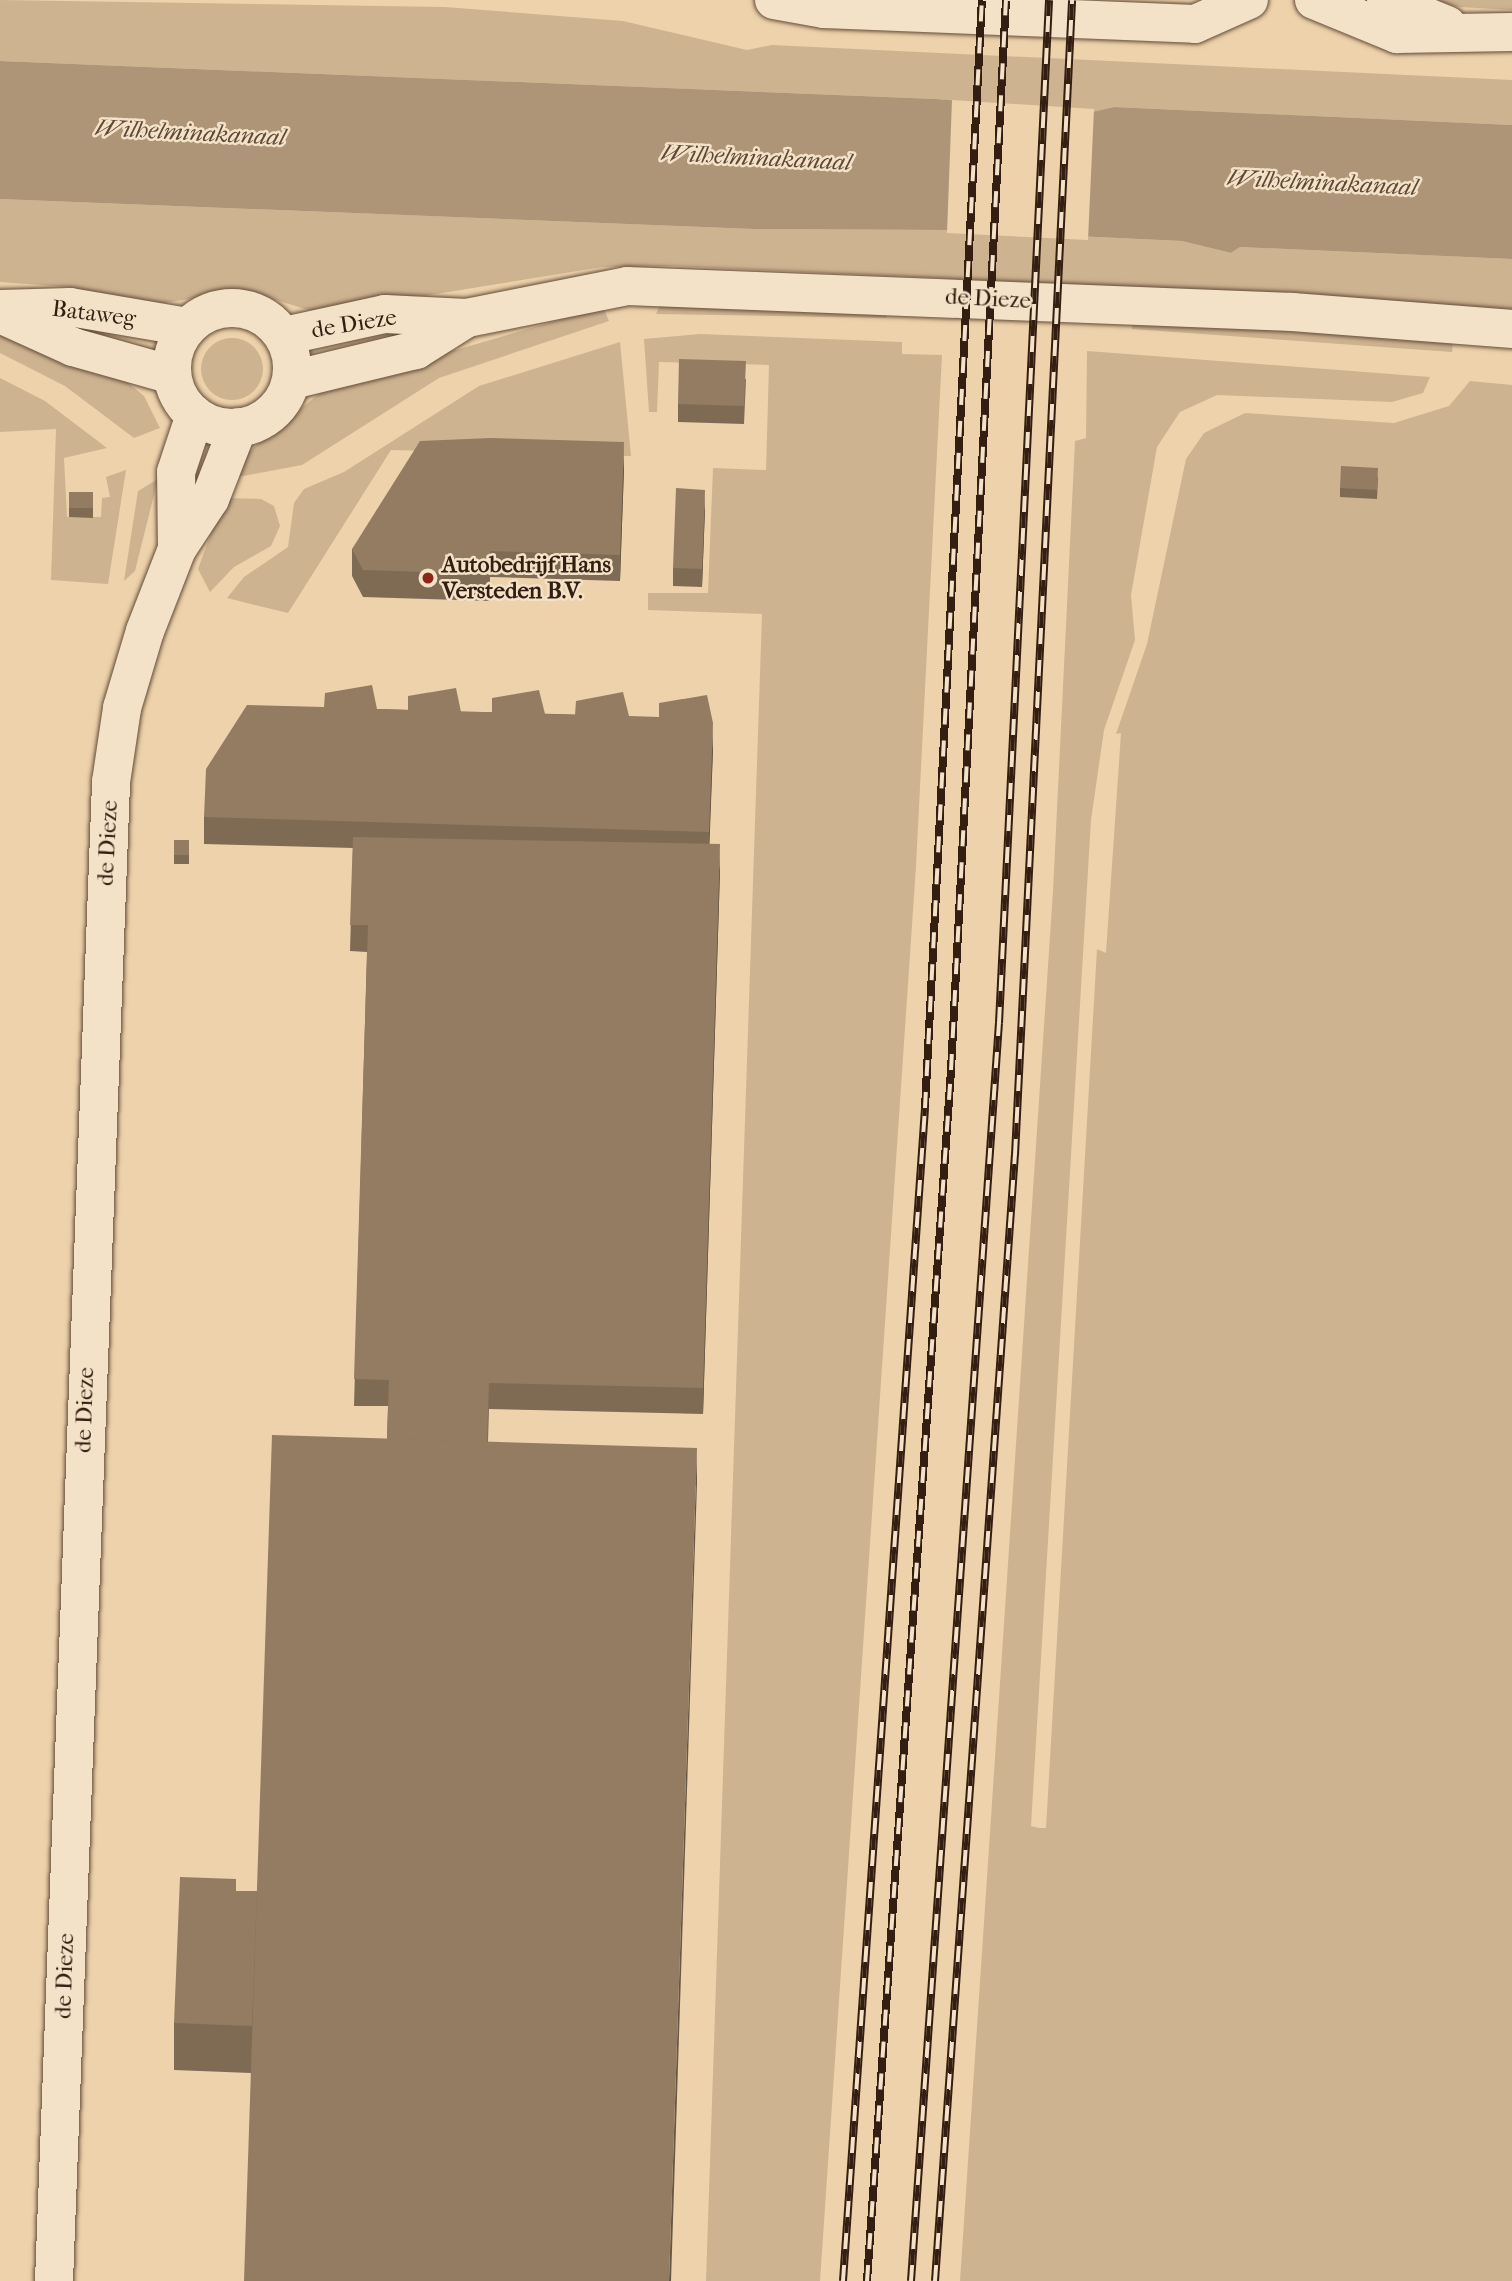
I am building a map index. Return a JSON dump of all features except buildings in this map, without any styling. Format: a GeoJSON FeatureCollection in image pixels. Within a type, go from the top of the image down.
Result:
{"type":"FeatureCollection","features":[{"type":"Feature","properties":{"kind":"street"},"geometry":{"type":"LineString","coordinates":[[774,0],[824,9],[1195,24],[1249,0]]}},
{"type":"Feature","properties":{"kind":"street"},"geometry":{"type":"LineString","coordinates":[[1120,22],[1168,0]]}},
{"type":"Feature","properties":{"kind":"street"},"geometry":{"type":"LineString","coordinates":[[1314,0],[1397,34],[1493,34]]}},
{"type":"Feature","properties":{"kind":"street"},"geometry":{"type":"LineString","coordinates":[[1386,0],[1493,34]]}},
{"type":"Feature","properties":{"kind":"street","name":"de Dieze"},"geometry":{"type":"LineString","coordinates":[[284,336],[385,314],[467,318],[627,286],[737,287],[1512,329]]}},
{"type":"Feature","properties":{"kind":"street","name":"Bataweg"},"geometry":{"type":"LineString","coordinates":[[0,309],[70,307],[187,327]]}},
{"type":"Feature","properties":{"kind":"street"},"geometry":{"type":"LineString","coordinates":[[237,308],[264,316],[284,336],[292,380],[266,418],[237,428],[194,415],[173,375],[176,345],[187,327],[210,311],[237,308]]}},
{"type":"Feature","properties":{"kind":"street","name":"Bataweg"},"geometry":{"type":"LineString","coordinates":[[0,314],[73,347],[173,375]]}},
{"type":"Feature","properties":{"kind":"street","name":"de Dieze"},"geometry":{"type":"LineString","coordinates":[[292,380],[416,350],[467,318]]}},
{"type":"Feature","properties":{"kind":"street","name":"de Dieze"},"geometry":{"type":"LineString","coordinates":[[177,548],[176,472],[194,415]]}},
{"type":"Feature","properties":{"kind":"street","name":"de Dieze"},"geometry":{"type":"LineString","coordinates":[[54,2281],[111,782],[122,708],[177,548],[211,499],[237,428]]}},
{"type":"Feature","properties":{"kind":"shaded area"},"geometry":{"type":"Polygon","coordinates":[[[0,0],[445,7],[623,21],[747,50],[772,45],[1512,80],[1512,125],[1114,107],[1094,112],[936,99],[0,61],[0,0]]]}},
{"type":"Feature","properties":{"kind":"shaded area"},"geometry":{"type":"Polygon","coordinates":[[[1430,0],[1512,0],[1512,10],[1460,7],[1430,0]]]}},
{"type":"Feature","properties":{"kind":"shaded area"},"geometry":{"type":"Polygon","coordinates":[[[0,199],[753,229],[946,230],[1182,241],[1231,253],[1240,247],[1512,259],[1512,312],[1241,292],[674,266],[602,267],[318,313],[243,290],[146,306],[70,287],[0,282],[0,199]]]}},
{"type":"Feature","properties":{"kind":"shaded area"},"geometry":{"type":"Polygon","coordinates":[[[661,303],[887,309],[887,318],[656,314],[661,303]]]}},
{"type":"Feature","properties":{"kind":"shaded area"},"geometry":{"type":"Polygon","coordinates":[[[603,307],[609,321],[439,378],[302,465],[232,478],[246,454],[326,388],[603,307]]]}},
{"type":"Feature","properties":{"kind":"shaded area"},"geometry":{"type":"Polygon","coordinates":[[[1132,321],[1453,342],[1452,352],[1132,329],[1132,321]]]}},
{"type":"Feature","properties":{"kind":"shaded area"},"geometry":{"type":"Polygon","coordinates":[[[700,334],[902,342],[902,354],[942,355],[916,866],[820,2281],[706,2281],[762,614],[648,610],[648,593],[708,593],[713,468],[766,470],[769,365],[659,362],[657,412],[649,412],[644,339],[700,334]]]}},
{"type":"Feature","properties":{"kind":"shaded area"},"geometry":{"type":"Polygon","coordinates":[[[0,335],[121,377],[144,396],[160,428],[134,438],[65,386],[0,353],[0,335]]]}},
{"type":"Feature","properties":{"kind":"shaded area"},"geometry":{"type":"Polygon","coordinates":[[[232,338],[244,340],[254,347],[261,357],[261,381],[254,391],[244,398],[232,400],[220,398],[210,391],[203,381],[201,369],[203,357],[210,347],[220,340],[232,338]]]}},
{"type":"Feature","properties":{"kind":"shaded area"},"geometry":{"type":"Polygon","coordinates":[[[620,342],[631,456],[391,450],[288,613],[227,598],[244,577],[288,547],[294,503],[304,489],[344,472],[479,386],[620,342]]]}},
{"type":"Feature","properties":{"kind":"shaded area"},"geometry":{"type":"Polygon","coordinates":[[[1087,351],[1430,377],[1423,393],[1392,402],[1217,395],[1180,412],[1157,447],[1131,595],[1135,640],[1104,730],[1091,820],[1031,1826],[1039,1828],[1046,1828],[1097,949],[1106,953],[1121,733],[1116,734],[1147,644],[1186,459],[1204,433],[1245,413],[1394,423],[1449,406],[1470,381],[1512,385],[1512,2281],[960,2281],[1053,891],[1075,441],[1086,438],[1087,351]]]}},
{"type":"Feature","properties":{"kind":"shaded area"},"geometry":{"type":"Polygon","coordinates":[[[0,378],[45,401],[107,448],[64,458],[67,517],[101,517],[102,498],[110,497],[106,477],[126,470],[108,584],[51,580],[56,429],[0,432],[0,378]]]}},
{"type":"Feature","properties":{"kind":"shaded area"},"geometry":{"type":"Polygon","coordinates":[[[158,479],[135,571],[124,581],[138,491],[158,479]]]}},
{"type":"Feature","properties":{"kind":"shaded area"},"geometry":{"type":"Polygon","coordinates":[[[224,498],[261,499],[274,506],[280,526],[271,546],[234,567],[210,592],[198,569],[224,498]]]}},
{"type":"Feature","properties":{"kind":"water","name":"Wilhelminakanaal"},"geometry":{"type":"Polygon","coordinates":[[[0,61],[936,99],[1093,112],[1114,107],[1512,125],[1512,259],[1240,247],[1231,253],[1182,241],[946,230],[753,229],[0,199],[0,61]]]}},
{"type":"Feature","properties":{"kind":"pier"},"geometry":{"type":"Polygon","coordinates":[[[952,100],[1094,109],[1088,240],[947,233],[952,100]]]}},
{"type":"Feature","properties":{"kind":"railway"},"geometry":{"type":"LineString","coordinates":[[843,2281],[925,1108],[982,0]]}},
{"type":"Feature","properties":{"kind":"railway"},"geometry":{"type":"LineString","coordinates":[[867,2281],[951,1070],[1006,0]]}},
{"type":"Feature","properties":{"kind":"railway"},"geometry":{"type":"LineString","coordinates":[[911,2281],[999,1023],[1049,0]]}},
{"type":"Feature","properties":{"kind":"railway"},"geometry":{"type":"LineString","coordinates":[[935,2281],[1015,1155],[1072,0]]}},
{"type":"Feature","properties":{"kind":"place","name":"Autobedrijf Hans Versteden B.V."},"geometry":{"type":"Point","coordinates":[428,578]}}]}
